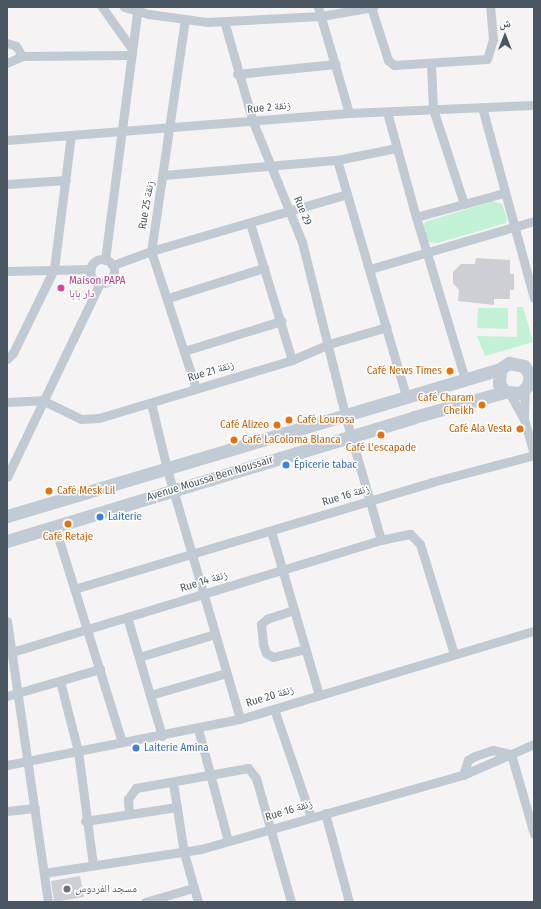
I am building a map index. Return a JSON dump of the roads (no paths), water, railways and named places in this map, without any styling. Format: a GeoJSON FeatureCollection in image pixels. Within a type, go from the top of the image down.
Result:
{"type":"FeatureCollection","features":[{"type":"Feature","properties":{"kind":"street"},"geometry":{"type":"LineString","coordinates":[[102,7],[132,52]]}},
{"type":"Feature","properties":{"kind":"street"},"geometry":{"type":"LineString","coordinates":[[124,7],[185,19],[224,21],[321,16],[372,7],[389,62],[394,66],[483,60],[489,57],[493,39],[490,7]]}},
{"type":"Feature","properties":{"kind":"street"},"geometry":{"type":"LineString","coordinates":[[318,7],[349,113]]}},
{"type":"Feature","properties":{"kind":"street"},"geometry":{"type":"LineString","coordinates":[[137,9],[120,131],[109,263],[113,277],[108,282],[100,283],[93,278],[91,269],[96,261],[109,263],[290,212],[347,194]]}},
{"type":"Feature","properties":{"kind":"street","name":"Rue 25 زنقة"},"geometry":{"type":"LineString","coordinates":[[185,19],[164,175],[151,251],[168,298],[196,389]]}},
{"type":"Feature","properties":{"kind":"street","name":"Rue 29"},"geometry":{"type":"LineString","coordinates":[[224,21],[237,74],[253,122],[269,166],[302,242],[345,415],[381,540]]}},
{"type":"Feature","properties":{"kind":"street"},"geometry":{"type":"LineString","coordinates":[[7,42],[16,46],[22,56]]}},
{"type":"Feature","properties":{"kind":"street"},"geometry":{"type":"LineString","coordinates":[[7,63],[22,56],[132,52]]}},
{"type":"Feature","properties":{"kind":"street"},"geometry":{"type":"LineString","coordinates":[[237,74],[335,64]]}},
{"type":"Feature","properties":{"kind":"street"},"geometry":{"type":"LineString","coordinates":[[431,64],[433,109],[464,204]]}},
{"type":"Feature","properties":{"kind":"street","name":"Rue 2 زنقة"},"geometry":{"type":"LineString","coordinates":[[7,140],[253,122],[349,113],[534,105]]}},
{"type":"Feature","properties":{"kind":"street"},"geometry":{"type":"LineString","coordinates":[[482,108],[504,193],[534,298]]}},
{"type":"Feature","properties":{"kind":"street"},"geometry":{"type":"LineString","coordinates":[[387,112],[426,252],[465,379]]}},
{"type":"Feature","properties":{"kind":"street"},"geometry":{"type":"LineString","coordinates":[[7,359],[13,353],[54,268],[71,135]]}},
{"type":"Feature","properties":{"kind":"street"},"geometry":{"type":"LineString","coordinates":[[164,175],[337,160],[396,148]]}},
{"type":"Feature","properties":{"kind":"street"},"geometry":{"type":"LineString","coordinates":[[337,160],[406,396]]}},
{"type":"Feature","properties":{"kind":"street"},"geometry":{"type":"LineString","coordinates":[[7,184],[66,180]]}},
{"type":"Feature","properties":{"kind":"street"},"geometry":{"type":"LineString","coordinates":[[416,217],[504,193]]}},
{"type":"Feature","properties":{"kind":"street"},"geometry":{"type":"LineString","coordinates":[[370,269],[534,221]]}},
{"type":"Feature","properties":{"kind":"street"},"geometry":{"type":"LineString","coordinates":[[250,223],[292,360]]}},
{"type":"Feature","properties":{"kind":"street"},"geometry":{"type":"LineString","coordinates":[[7,271],[54,268],[91,269]]}},
{"type":"Feature","properties":{"kind":"street"},"geometry":{"type":"LineString","coordinates":[[168,298],[264,268]]}},
{"type":"Feature","properties":{"kind":"street"},"geometry":{"type":"LineString","coordinates":[[7,478],[42,400],[100,283]]}},
{"type":"Feature","properties":{"kind":"street"},"geometry":{"type":"LineString","coordinates":[[184,350],[281,321]]}},
{"type":"Feature","properties":{"kind":"street","name":"Rue 21 زنقة"},"geometry":{"type":"LineString","coordinates":[[42,400],[72,416],[91,420],[292,360],[328,344],[387,327]]}},
{"type":"Feature","properties":{"kind":"street"},"geometry":{"type":"LineString","coordinates":[[534,359],[520,363],[509,363],[500,369],[498,384],[508,393],[524,419],[534,454]]}},
{"type":"Feature","properties":{"kind":"street"},"geometry":{"type":"LineString","coordinates":[[520,363],[530,375],[524,419]]}},
{"type":"Feature","properties":{"kind":"street","name":"Avenue Moussa Ben Noussair"},"geometry":{"type":"LineString","coordinates":[[7,516],[500,369]]}},
{"type":"Feature","properties":{"kind":"street"},"geometry":{"type":"LineString","coordinates":[[508,393],[529,386]]}},
{"type":"Feature","properties":{"kind":"street","name":"Avenue Moussa Ben Noussair"},"geometry":{"type":"LineString","coordinates":[[7,541],[473,399],[508,393]]}},
{"type":"Feature","properties":{"kind":"street"},"geometry":{"type":"LineString","coordinates":[[7,402],[42,400]]}},
{"type":"Feature","properties":{"kind":"street"},"geometry":{"type":"LineString","coordinates":[[151,403],[167,468],[175,490],[240,719]]}},
{"type":"Feature","properties":{"kind":"street","name":"Rue 16 زنقة"},"geometry":{"type":"LineString","coordinates":[[74,589],[534,454]]}},
{"type":"Feature","properties":{"kind":"street"},"geometry":{"type":"LineString","coordinates":[[55,527],[122,742]]}},
{"type":"Feature","properties":{"kind":"street"},"geometry":{"type":"LineString","coordinates":[[271,531],[319,695]]}},
{"type":"Feature","properties":{"kind":"street","name":"Rue 14 زنقة"},"geometry":{"type":"LineString","coordinates":[[12,652],[381,540],[403,535],[416,537],[420,544],[454,654]]}},
{"type":"Feature","properties":{"kind":"street"},"geometry":{"type":"LineString","coordinates":[[294,610],[267,620],[261,624],[262,644],[266,653],[273,657],[305,649]]}},
{"type":"Feature","properties":{"kind":"street"},"geometry":{"type":"LineString","coordinates":[[128,617],[162,736]]}},
{"type":"Feature","properties":{"kind":"street"},"geometry":{"type":"LineString","coordinates":[[7,621],[48,902]]}},
{"type":"Feature","properties":{"kind":"street","name":"Rue 20 زنقة"},"geometry":{"type":"LineString","coordinates":[[7,765],[28,759],[162,736],[240,719],[534,631]]}},
{"type":"Feature","properties":{"kind":"street"},"geometry":{"type":"LineString","coordinates":[[139,657],[215,634]]}},
{"type":"Feature","properties":{"kind":"street"},"geometry":{"type":"LineString","coordinates":[[7,696],[100,669]]}},
{"type":"Feature","properties":{"kind":"street"},"geometry":{"type":"LineString","coordinates":[[150,695],[226,673]]}},
{"type":"Feature","properties":{"kind":"street"},"geometry":{"type":"LineString","coordinates":[[60,681],[78,751],[85,821],[93,865]]}},
{"type":"Feature","properties":{"kind":"street"},"geometry":{"type":"LineString","coordinates":[[274,709],[312,817]]}},
{"type":"Feature","properties":{"kind":"street"},"geometry":{"type":"LineString","coordinates":[[198,729],[228,841]]}},
{"type":"Feature","properties":{"kind":"street","name":"Rue 16 زنقة"},"geometry":{"type":"LineString","coordinates":[[44,873],[184,853],[463,775],[534,744]]}},
{"type":"Feature","properties":{"kind":"street"},"geometry":{"type":"LineString","coordinates":[[463,775],[468,760],[480,754],[500,750],[511,754],[534,834]]}},
{"type":"Feature","properties":{"kind":"street"},"geometry":{"type":"LineString","coordinates":[[129,814],[128,799],[136,788],[210,776],[244,767],[252,771],[256,778],[291,902]]}},
{"type":"Feature","properties":{"kind":"street"},"geometry":{"type":"LineString","coordinates":[[173,783],[184,853],[198,902]]}},
{"type":"Feature","properties":{"kind":"street"},"geometry":{"type":"LineString","coordinates":[[85,821],[176,807]]}},
{"type":"Feature","properties":{"kind":"street"},"geometry":{"type":"LineString","coordinates":[[7,811],[35,808]]}},
{"type":"Feature","properties":{"kind":"street"},"geometry":{"type":"LineString","coordinates":[[325,813],[349,902]]}},
{"type":"Feature","properties":{"kind":"street"},"geometry":{"type":"LineString","coordinates":[[145,902],[193,888]]}},
{"type":"Feature","properties":{"kind":"place","name":"Maison PAPA دار بابا"},"geometry":{"type":"Point","coordinates":[61,288]}},
{"type":"Feature","properties":{"kind":"place","name":"Café News Times"},"geometry":{"type":"Point","coordinates":[450,371]}},
{"type":"Feature","properties":{"kind":"place","name":"Café Charam Cheikh"},"geometry":{"type":"Point","coordinates":[482,405]}},
{"type":"Feature","properties":{"kind":"place","name":"Café Lourosa"},"geometry":{"type":"Point","coordinates":[289,420]}},
{"type":"Feature","properties":{"kind":"place","name":"Café Alizeo"},"geometry":{"type":"Point","coordinates":[277,425]}},
{"type":"Feature","properties":{"kind":"place","name":"Café Ala Vesta"},"geometry":{"type":"Point","coordinates":[520,429]}},
{"type":"Feature","properties":{"kind":"place","name":"Café L'escapade"},"geometry":{"type":"Point","coordinates":[381,435]}},
{"type":"Feature","properties":{"kind":"place","name":"Café LaColoma Blanca"},"geometry":{"type":"Point","coordinates":[234,440]}},
{"type":"Feature","properties":{"kind":"place","name":"Épicerie tabac"},"geometry":{"type":"Point","coordinates":[286,465]}},
{"type":"Feature","properties":{"kind":"place","name":"Café Mesk Lil"},"geometry":{"type":"Point","coordinates":[49,491]}},
{"type":"Feature","properties":{"kind":"place","name":"Laiterie"},"geometry":{"type":"Point","coordinates":[100,517]}},
{"type":"Feature","properties":{"kind":"place","name":"Café Retaje"},"geometry":{"type":"Point","coordinates":[68,524]}},
{"type":"Feature","properties":{"kind":"place","name":"Laiterie Amina"},"geometry":{"type":"Point","coordinates":[136,748]}},
{"type":"Feature","properties":{"kind":"place","name":"مسجد الفردوس"},"geometry":{"type":"Point","coordinates":[67,889]}}]}
